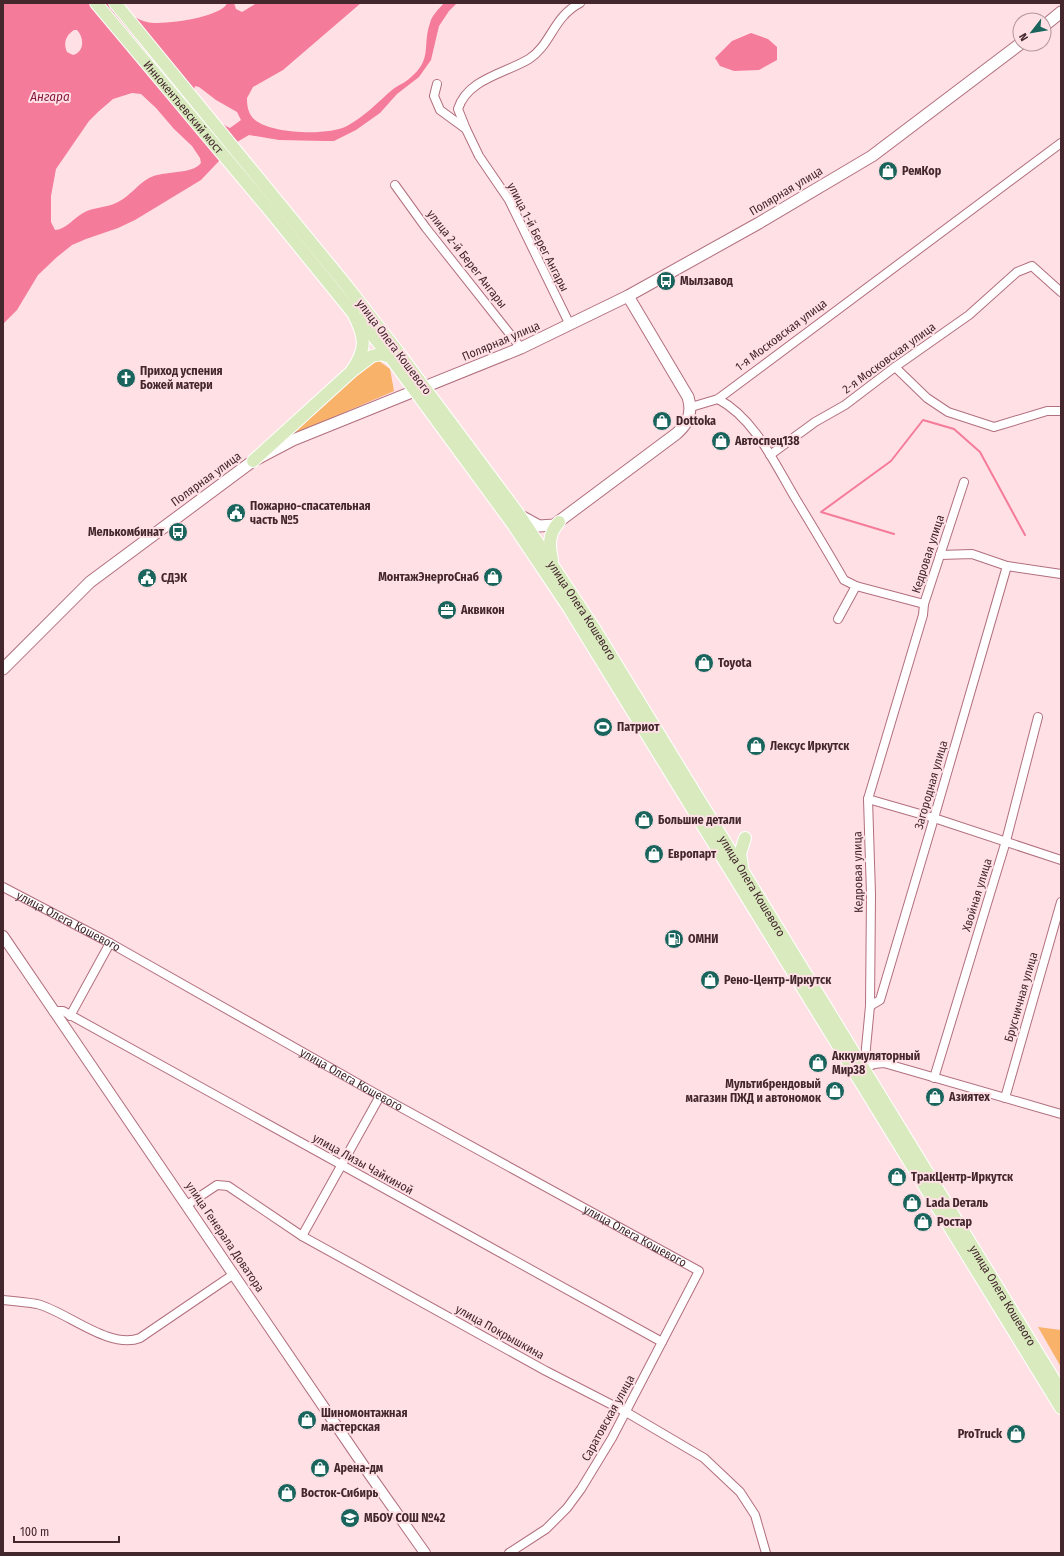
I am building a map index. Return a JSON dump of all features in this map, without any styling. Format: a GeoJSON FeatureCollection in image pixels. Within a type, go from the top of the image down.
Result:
{"type":"FeatureCollection","features":[{"type":"Feature","properties":{"kind":"main road","name":"Иннокентьевский мост"},"geometry":{"type":"LineString","coordinates":[[96,3],[275,208]]}},
{"type":"Feature","properties":{"kind":"main road","name":"Иннокентьевский мост"},"geometry":{"type":"LineString","coordinates":[[114,3],[275,208]]}},
{"type":"Feature","properties":{"kind":"main road"},"geometry":{"type":"LineString","coordinates":[[1052,19],[1061,12]]}},
{"type":"Feature","properties":{"kind":"main road","name":"Полярная улица"},"geometry":{"type":"LineString","coordinates":[[3,669],[90,582],[253,461],[293,440],[521,348],[628,296],[759,223],[872,156],[1012,50]]}},
{"type":"Feature","properties":{"kind":"main road"},"geometry":{"type":"LineString","coordinates":[[275,208],[356,319],[363,342],[362,354],[351,372]]}},
{"type":"Feature","properties":{"kind":"main road","name":"улица Олега Кошевого"},"geometry":{"type":"LineString","coordinates":[[275,208],[394,355],[516,519],[554,565],[1061,1391]]}},
{"type":"Feature","properties":{"kind":"main road","name":"улица Олега Кошевого"},"geometry":{"type":"LineString","coordinates":[[338,293],[394,355]]}},
{"type":"Feature","properties":{"kind":"main road"},"geometry":{"type":"LineString","coordinates":[[516,519],[539,526],[549,527],[559,522],[681,430],[687,422],[691,407],[684,390],[628,296]]}},
{"type":"Feature","properties":{"kind":"main road"},"geometry":{"type":"LineString","coordinates":[[253,461],[351,372],[375,355],[394,355]]}},
{"type":"Feature","properties":{"kind":"main road","name":"улица Олега Кошевого"},"geometry":{"type":"LineString","coordinates":[[516,519],[1061,1408]]}},
{"type":"Feature","properties":{"kind":"main road"},"geometry":{"type":"LineString","coordinates":[[554,565],[550,541],[552,531],[559,522]]}},
{"type":"Feature","properties":{"kind":"main road"},"geometry":{"type":"LineString","coordinates":[[745,838],[740,854],[747,878]]}},
{"type":"Feature","properties":{"kind":"street"},"geometry":{"type":"LineString","coordinates":[[466,129],[458,109],[464,96],[476,85],[530,58],[539,50],[564,13],[580,3]]}},
{"type":"Feature","properties":{"kind":"street","name":"улица 1-й Берег Ангары"},"geometry":{"type":"LineString","coordinates":[[437,84],[434,96],[440,110],[466,129],[479,156],[509,200],[570,325]]}},
{"type":"Feature","properties":{"kind":"street","name":"1-я Московская улица"},"geometry":{"type":"LineString","coordinates":[[691,407],[718,399],[1061,143]]}},
{"type":"Feature","properties":{"kind":"street","name":"улица 2-й Берег Ангары"},"geometry":{"type":"LineString","coordinates":[[395,185],[426,228],[521,348]]}},
{"type":"Feature","properties":{"kind":"street","name":"2-я Московская улица"},"geometry":{"type":"LineString","coordinates":[[770,455],[815,422],[846,405],[895,367],[969,315],[1017,272],[1032,266],[1061,292]]}},
{"type":"Feature","properties":{"kind":"street"},"geometry":{"type":"LineString","coordinates":[[895,367],[927,398],[948,412],[994,427],[1047,411],[1061,411]]}},
{"type":"Feature","properties":{"kind":"street"},"geometry":{"type":"LineString","coordinates":[[718,399],[731,406],[749,424],[770,455],[844,580],[856,586],[924,604]]}},
{"type":"Feature","properties":{"kind":"street","name":"Кедровая улица"},"geometry":{"type":"LineString","coordinates":[[864,1069],[870,1006],[871,894],[868,799],[923,615],[924,604],[964,482]]}},
{"type":"Feature","properties":{"kind":"street"},"geometry":{"type":"LineString","coordinates":[[940,555],[972,554],[1007,566],[1061,574]]}},
{"type":"Feature","properties":{"kind":"street","name":"Загородная улица"},"geometry":{"type":"LineString","coordinates":[[870,1006],[880,1000],[1007,566]]}},
{"type":"Feature","properties":{"kind":"street"},"geometry":{"type":"LineString","coordinates":[[838,619],[856,586]]}},
{"type":"Feature","properties":{"kind":"street","name":"Хвойная улица"},"geometry":{"type":"LineString","coordinates":[[934,1078],[1006,841],[1038,717]]}},
{"type":"Feature","properties":{"kind":"street"},"geometry":{"type":"LineString","coordinates":[[868,799],[934,818],[1061,860]]}},
{"type":"Feature","properties":{"kind":"street","name":"улица Олега Кошевого"},"geometry":{"type":"LineString","coordinates":[[3,887],[110,943],[380,1096],[699,1271]]}},
{"type":"Feature","properties":{"kind":"street","name":"Брусничная улица"},"geometry":{"type":"LineString","coordinates":[[1005,1098],[1061,902]]}},
{"type":"Feature","properties":{"kind":"street","name":"улица Генерала Доватора"},"geometry":{"type":"LineString","coordinates":[[3,936],[368,1472],[425,1553]]}},
{"type":"Feature","properties":{"kind":"street"},"geometry":{"type":"LineString","coordinates":[[70,1016],[110,943]]}},
{"type":"Feature","properties":{"kind":"street","name":"улица Лизы Чайкиной"},"geometry":{"type":"LineString","coordinates":[[54,1011],[63,1011],[341,1166],[662,1342]]}},
{"type":"Feature","properties":{"kind":"street"},"geometry":{"type":"LineString","coordinates":[[864,1069],[874,1064],[884,1063],[1061,1114]]}},
{"type":"Feature","properties":{"kind":"street"},"geometry":{"type":"LineString","coordinates":[[302,1236],[380,1096]]}},
{"type":"Feature","properties":{"kind":"street","name":"улица Покрышкина"},"geometry":{"type":"LineString","coordinates":[[187,1205],[217,1185],[223,1185],[302,1236],[546,1371],[626,1412],[704,1458],[724,1475],[740,1492],[755,1515],[766,1553]]}},
{"type":"Feature","properties":{"kind":"street","name":"Саратовская улица"},"geometry":{"type":"LineString","coordinates":[[509,1553],[536,1536],[567,1508],[585,1483],[626,1412],[699,1271]]}},
{"type":"Feature","properties":{"kind":"street"},"geometry":{"type":"LineString","coordinates":[[3,1300],[38,1304],[105,1335],[133,1340],[140,1338],[234,1274]]}},
{"type":"Feature","properties":{"kind":"shaded area"},"geometry":{"type":"Polygon","coordinates":[[[379,361],[390,369],[394,391],[292,435],[292,432],[365,366],[379,361]]]}},
{"type":"Feature","properties":{"kind":"shaded area"},"geometry":{"type":"Polygon","coordinates":[[[1038,1327],[1061,1330],[1061,1367],[1038,1327]]]}},
{"type":"Feature","properties":{"kind":"water","name":"Ангара"},"geometry":{"type":"Polygon","coordinates":[[[3,3],[124,3],[127,10],[136,18],[147,22],[165,23],[204,16],[223,8],[227,3],[234,3],[236,9],[242,12],[257,3],[361,3],[283,70],[253,87],[247,98],[249,113],[255,120],[263,125],[287,131],[314,132],[338,129],[347,126],[365,114],[394,88],[410,78],[422,65],[426,52],[428,31],[432,17],[444,3],[457,3],[449,11],[439,26],[431,60],[419,77],[397,94],[380,113],[356,130],[334,141],[279,140],[249,135],[237,142],[201,180],[135,220],[72,245],[38,275],[17,310],[3,324],[3,3]],[[74,30],[69,34],[65,42],[67,52],[73,55],[80,51],[82,44],[81,36],[77,30],[74,30]],[[195,86],[194,90],[210,112],[225,125],[230,128],[241,120],[237,112],[216,100],[199,87],[195,86]],[[132,93],[113,99],[89,121],[56,169],[51,196],[51,222],[55,230],[66,226],[87,211],[118,202],[149,178],[162,174],[185,171],[197,167],[201,163],[200,158],[192,146],[141,94],[132,93]]]}},
{"type":"Feature","properties":{"kind":"water"},"geometry":{"type":"Polygon","coordinates":[[[751,33],[768,39],[777,47],[777,60],[759,70],[734,71],[720,66],[715,58],[732,41],[751,33]]]}},
{"type":"Feature","properties":{"kind":"waterway"},"geometry":{"type":"LineString","coordinates":[[894,534],[821,512],[891,461],[923,420],[954,429],[980,452],[1025,535]]}},
{"type":"Feature","properties":{"kind":"place","name":"РемКор"},"geometry":{"type":"Point","coordinates":[888,171]}},
{"type":"Feature","properties":{"kind":"place","name":"Мылзавод"},"geometry":{"type":"Point","coordinates":[666,281]}},
{"type":"Feature","properties":{"kind":"place","name":"Приход успения Божей матери"},"geometry":{"type":"Point","coordinates":[126,378]}},
{"type":"Feature","properties":{"kind":"place","name":"Dottoka"},"geometry":{"type":"Point","coordinates":[662,421]}},
{"type":"Feature","properties":{"kind":"place","name":"Автоспец138"},"geometry":{"type":"Point","coordinates":[721,441]}},
{"type":"Feature","properties":{"kind":"place","name":"Пожарно-спасательная часть №5"},"geometry":{"type":"Point","coordinates":[236,513]}},
{"type":"Feature","properties":{"kind":"place","name":"Мелькомбинат"},"geometry":{"type":"Point","coordinates":[178,532]}},
{"type":"Feature","properties":{"kind":"place","name":"МонтажЭнергоСнаб"},"geometry":{"type":"Point","coordinates":[493,577]}},
{"type":"Feature","properties":{"kind":"place","name":"СДЭК"},"geometry":{"type":"Point","coordinates":[147,578]}},
{"type":"Feature","properties":{"kind":"place","name":"Аквикон"},"geometry":{"type":"Point","coordinates":[447,610]}},
{"type":"Feature","properties":{"kind":"place","name":"Toyota"},"geometry":{"type":"Point","coordinates":[704,663]}},
{"type":"Feature","properties":{"kind":"place","name":"Патриот"},"geometry":{"type":"Point","coordinates":[603,727]}},
{"type":"Feature","properties":{"kind":"place","name":"Лексус Иркутск"},"geometry":{"type":"Point","coordinates":[756,746]}},
{"type":"Feature","properties":{"kind":"place","name":"Большие детали"},"geometry":{"type":"Point","coordinates":[644,820]}},
{"type":"Feature","properties":{"kind":"place","name":"Европарт"},"geometry":{"type":"Point","coordinates":[654,854]}},
{"type":"Feature","properties":{"kind":"place","name":"ОМНИ"},"geometry":{"type":"Point","coordinates":[674,939]}},
{"type":"Feature","properties":{"kind":"place","name":"Рено-Центр-Иркутск"},"geometry":{"type":"Point","coordinates":[710,980]}},
{"type":"Feature","properties":{"kind":"place","name":"Аккумуляторный Мир38"},"geometry":{"type":"Point","coordinates":[818,1063]}},
{"type":"Feature","properties":{"kind":"place","name":"Мультибрендовый магазин ПЖД и автономок"},"geometry":{"type":"Point","coordinates":[835,1091]}},
{"type":"Feature","properties":{"kind":"place","name":"Азиятех"},"geometry":{"type":"Point","coordinates":[935,1097]}},
{"type":"Feature","properties":{"kind":"place","name":"ТракЦентр-Иркутск"},"geometry":{"type":"Point","coordinates":[897,1177]}},
{"type":"Feature","properties":{"kind":"place","name":"Lada Dеталь"},"geometry":{"type":"Point","coordinates":[912,1203]}},
{"type":"Feature","properties":{"kind":"place","name":"Ростар"},"geometry":{"type":"Point","coordinates":[923,1222]}},
{"type":"Feature","properties":{"kind":"place","name":"Шиномонтажная мастерская"},"geometry":{"type":"Point","coordinates":[307,1420]}},
{"type":"Feature","properties":{"kind":"place","name":"ProTruck"},"geometry":{"type":"Point","coordinates":[1016,1434]}},
{"type":"Feature","properties":{"kind":"place","name":"Арена-дм"},"geometry":{"type":"Point","coordinates":[320,1468]}},
{"type":"Feature","properties":{"kind":"place","name":"Восток-Сибирь"},"geometry":{"type":"Point","coordinates":[287,1493]}},
{"type":"Feature","properties":{"kind":"place","name":"МБОУ СОШ №42"},"geometry":{"type":"Point","coordinates":[350,1518]}}]}
